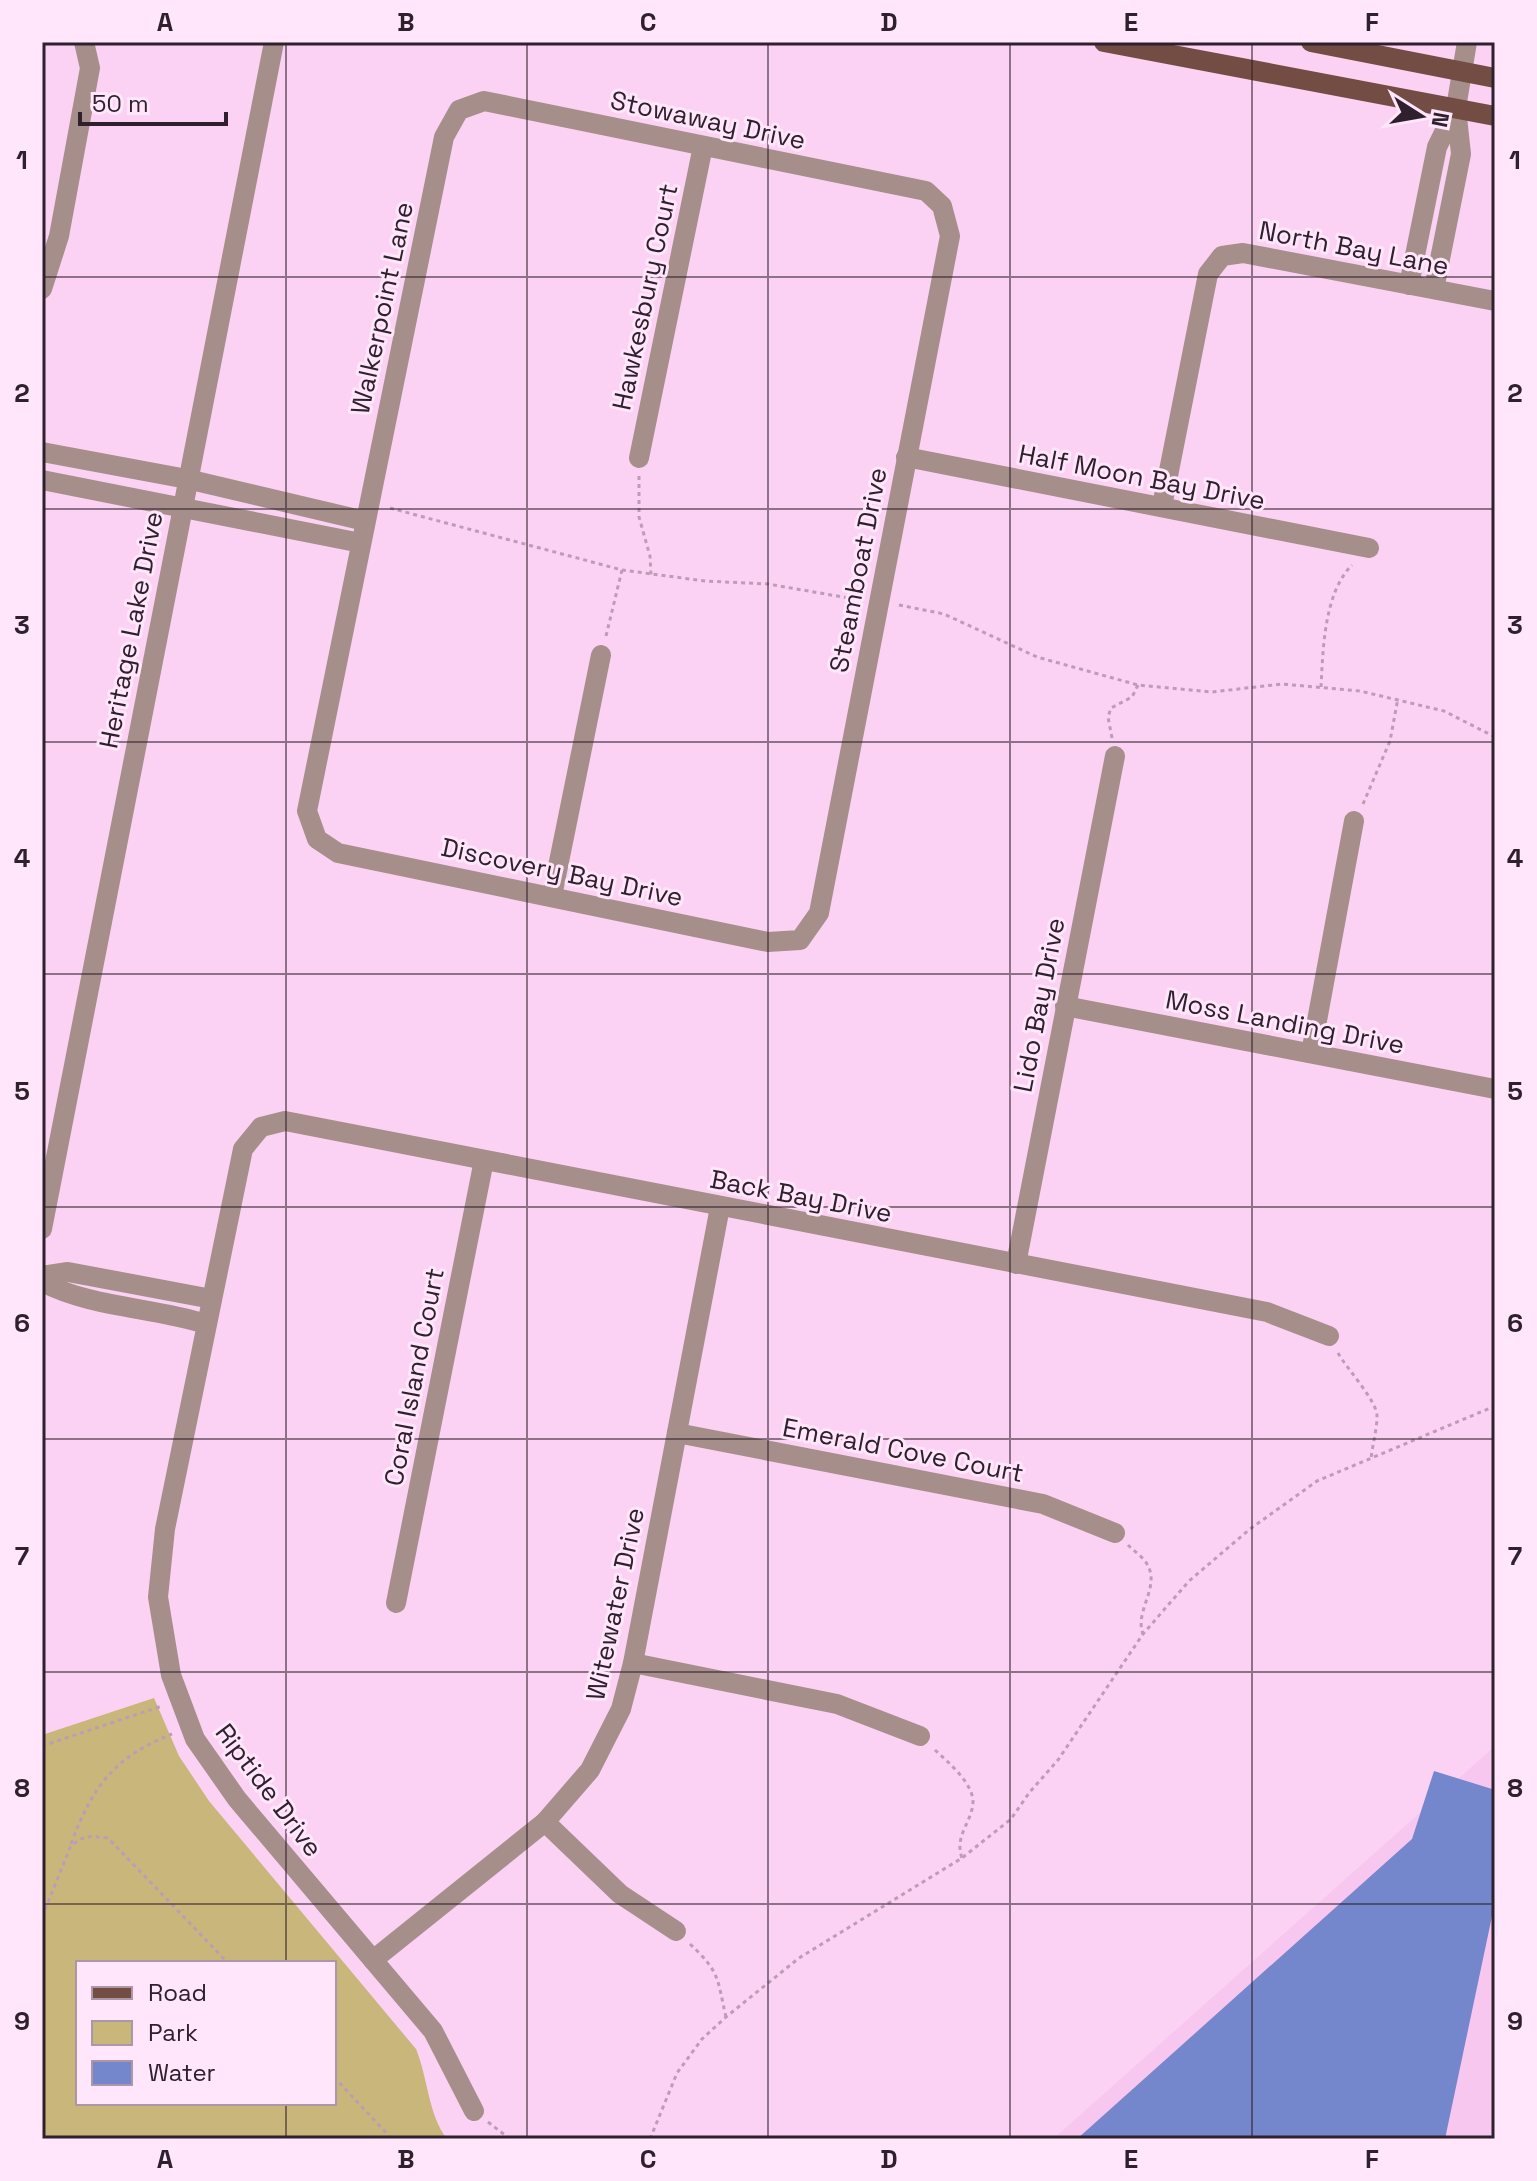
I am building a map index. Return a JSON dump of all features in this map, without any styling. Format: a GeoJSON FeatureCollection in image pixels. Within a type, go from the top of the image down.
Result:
{"type":"FeatureCollection","features":[{"type":"Feature","properties":{"kind":"main road"},"geometry":{"type":"LineString","coordinates":[[1104,42],[1495,116]]}},
{"type":"Feature","properties":{"kind":"main road"},"geometry":{"type":"LineString","coordinates":[[1311,42],[1495,78]]}},
{"type":"Feature","properties":{"kind":"street"},"geometry":{"type":"LineString","coordinates":[[42,289],[59,236],[90,68],[84,42]]}},
{"type":"Feature","properties":{"kind":"street","name":"Heritage Lake Drive"},"geometry":{"type":"LineString","coordinates":[[42,1229],[274,42]]}},
{"type":"Feature","properties":{"kind":"street"},"geometry":{"type":"LineString","coordinates":[[1434,289],[1461,154],[1456,108],[1467,42]]}},
{"type":"Feature","properties":{"kind":"street","name":"Stowaway Drive"},"geometry":{"type":"LineString","coordinates":[[459,110],[484,101],[926,191],[942,206]]}},
{"type":"Feature","properties":{"kind":"street"},"geometry":{"type":"LineString","coordinates":[[1409,285],[1437,147],[1456,108]]}},
{"type":"Feature","properties":{"kind":"street","name":"Walkerpoint Lane"},"geometry":{"type":"LineString","coordinates":[[317,839],[307,811],[444,137],[459,110]]}},
{"type":"Feature","properties":{"kind":"street","name":"Hawkesbury Court"},"geometry":{"type":"LineString","coordinates":[[639,458],[703,146]]}},
{"type":"Feature","properties":{"kind":"street","name":"Steamboat Drive"},"geometry":{"type":"LineString","coordinates":[[800,940],[819,913],[950,236],[942,206]]}},
{"type":"Feature","properties":{"kind":"street","name":"North Bay Lane"},"geometry":{"type":"LineString","coordinates":[[1162,506],[1208,274],[1222,256],[1243,253],[1495,301]]}},
{"type":"Feature","properties":{"kind":"street"},"geometry":{"type":"LineString","coordinates":[[42,452],[367,512]]}},
{"type":"Feature","properties":{"kind":"street","name":"Half Moon Bay Drive"},"geometry":{"type":"LineString","coordinates":[[906,457],[1369,548]]}},
{"type":"Feature","properties":{"kind":"street"},"geometry":{"type":"LineString","coordinates":[[42,480],[361,543]]}},
{"type":"Feature","properties":{"kind":"street"},"geometry":{"type":"LineString","coordinates":[[552,896],[601,655]]}},
{"type":"Feature","properties":{"kind":"street","name":"Lido Bay Drive"},"geometry":{"type":"LineString","coordinates":[[1016,1264],[1115,756]]}},
{"type":"Feature","properties":{"kind":"street"},"geometry":{"type":"LineString","coordinates":[[1311,1053],[1354,821]]}},
{"type":"Feature","properties":{"kind":"street","name":"Discovery Bay Drive"},"geometry":{"type":"LineString","coordinates":[[317,839],[338,853],[768,942],[800,940]]}},
{"type":"Feature","properties":{"kind":"street","name":"Moss Landing Drive"},"geometry":{"type":"LineString","coordinates":[[1065,1006],[1495,1089]]}},
{"type":"Feature","properties":{"kind":"street","name":"Back Bay Drive"},"geometry":{"type":"LineString","coordinates":[[261,1127],[285,1121],[1267,1312],[1329,1336]]}},
{"type":"Feature","properties":{"kind":"street","name":"Riptide Drive"},"geometry":{"type":"LineString","coordinates":[[261,1127],[243,1149],[165,1529],[158,1597],[171,1675],[195,1739],[237,1799],[433,2031],[474,2111]]}},
{"type":"Feature","properties":{"kind":"street","name":"Coral Island Court"},"geometry":{"type":"LineString","coordinates":[[396,1603],[484,1160]]}},
{"type":"Feature","properties":{"kind":"street","name":"Witewater Drive"},"geometry":{"type":"LineString","coordinates":[[373,1960],[545,1822],[590,1770],[621,1709],[633,1663],[720,1207]]}},
{"type":"Feature","properties":{"kind":"street"},"geometry":{"type":"LineString","coordinates":[[42,1279],[68,1272],[212,1299]]}},
{"type":"Feature","properties":{"kind":"street"},"geometry":{"type":"LineString","coordinates":[[42,1279],[64,1294],[206,1324]]}},
{"type":"Feature","properties":{"kind":"street","name":"Emerald Cove Court"},"geometry":{"type":"LineString","coordinates":[[677,1433],[1043,1504],[1115,1533]]}},
{"type":"Feature","properties":{"kind":"street"},"geometry":{"type":"LineString","coordinates":[[633,1663],[837,1704],[920,1736]]}},
{"type":"Feature","properties":{"kind":"street"},"geometry":{"type":"LineString","coordinates":[[545,1822],[620,1894],[676,1931]]}},
{"type":"Feature","properties":{"kind":"path"},"geometry":{"type":"LineString","coordinates":[[639,458],[639,517],[650,556],[651,575]]}},
{"type":"Feature","properties":{"kind":"path"},"geometry":{"type":"LineString","coordinates":[[367,512],[441,520],[622,570],[768,584],[944,614],[1037,657],[1138,685],[1212,692],[1282,684],[1398,698],[1444,711],[1495,737]]}},
{"type":"Feature","properties":{"kind":"path"},"geometry":{"type":"LineString","coordinates":[[1321,687],[1328,615],[1343,574],[1369,548]]}},
{"type":"Feature","properties":{"kind":"path"},"geometry":{"type":"LineString","coordinates":[[601,655],[622,570]]}},
{"type":"Feature","properties":{"kind":"path"},"geometry":{"type":"LineString","coordinates":[[1115,756],[1108,717],[1111,708],[1132,697],[1138,685]]}},
{"type":"Feature","properties":{"kind":"path"},"geometry":{"type":"LineString","coordinates":[[1354,821],[1390,741],[1398,698]]}},
{"type":"Feature","properties":{"kind":"path"},"geometry":{"type":"LineString","coordinates":[[1329,1336],[1347,1370],[1377,1410],[1371,1460]]}},
{"type":"Feature","properties":{"kind":"path"},"geometry":{"type":"LineString","coordinates":[[650,2139],[677,2073],[702,2039],[726,2017],[799,1958],[962,1858],[1011,1819],[1058,1760],[1143,1634],[1189,1581],[1250,1529],[1317,1481],[1495,1406]]}},
{"type":"Feature","properties":{"kind":"path"},"geometry":{"type":"LineString","coordinates":[[1115,1533],[1149,1567],[1150,1588],[1140,1617],[1143,1634]]}},
{"type":"Feature","properties":{"kind":"path"},"geometry":{"type":"LineString","coordinates":[[42,1746],[181,1700]]}},
{"type":"Feature","properties":{"kind":"path"},"geometry":{"type":"LineString","coordinates":[[42,1917],[87,1802],[105,1777],[150,1743],[191,1727]]}},
{"type":"Feature","properties":{"kind":"path"},"geometry":{"type":"LineString","coordinates":[[920,1736],[970,1790],[973,1801],[958,1847],[962,1858]]}},
{"type":"Feature","properties":{"kind":"path"},"geometry":{"type":"LineString","coordinates":[[70,1848],[77,1839],[86,1836],[108,1838],[226,1961]]}},
{"type":"Feature","properties":{"kind":"path"},"geometry":{"type":"LineString","coordinates":[[676,1931],[704,1957],[719,1978],[726,2017]]}},
{"type":"Feature","properties":{"kind":"path"},"geometry":{"type":"LineString","coordinates":[[336,2079],[392,2139]]}},
{"type":"Feature","properties":{"kind":"path"},"geometry":{"type":"LineString","coordinates":[[474,2111],[510,2139]]}},
{"type":"Feature","properties":{"kind":"shaded area"},"geometry":{"type":"Polygon","coordinates":[[[1495,1746],[1495,2139],[1053,2139],[1495,1746]]]}},
{"type":"Feature","properties":{"kind":"green space"},"geometry":{"type":"Polygon","coordinates":[[[154,1698],[179,1756],[209,1801],[416,2049],[432,2107],[447,2139],[42,2139],[42,1735],[154,1698]]]}},
{"type":"Feature","properties":{"kind":"water"},"geometry":{"type":"Polygon","coordinates":[[[1434,1771],[1492,1789],[1495,1902],[1445,2139],[1077,2139],[1412,1839],[1434,1771]]]}}]}
